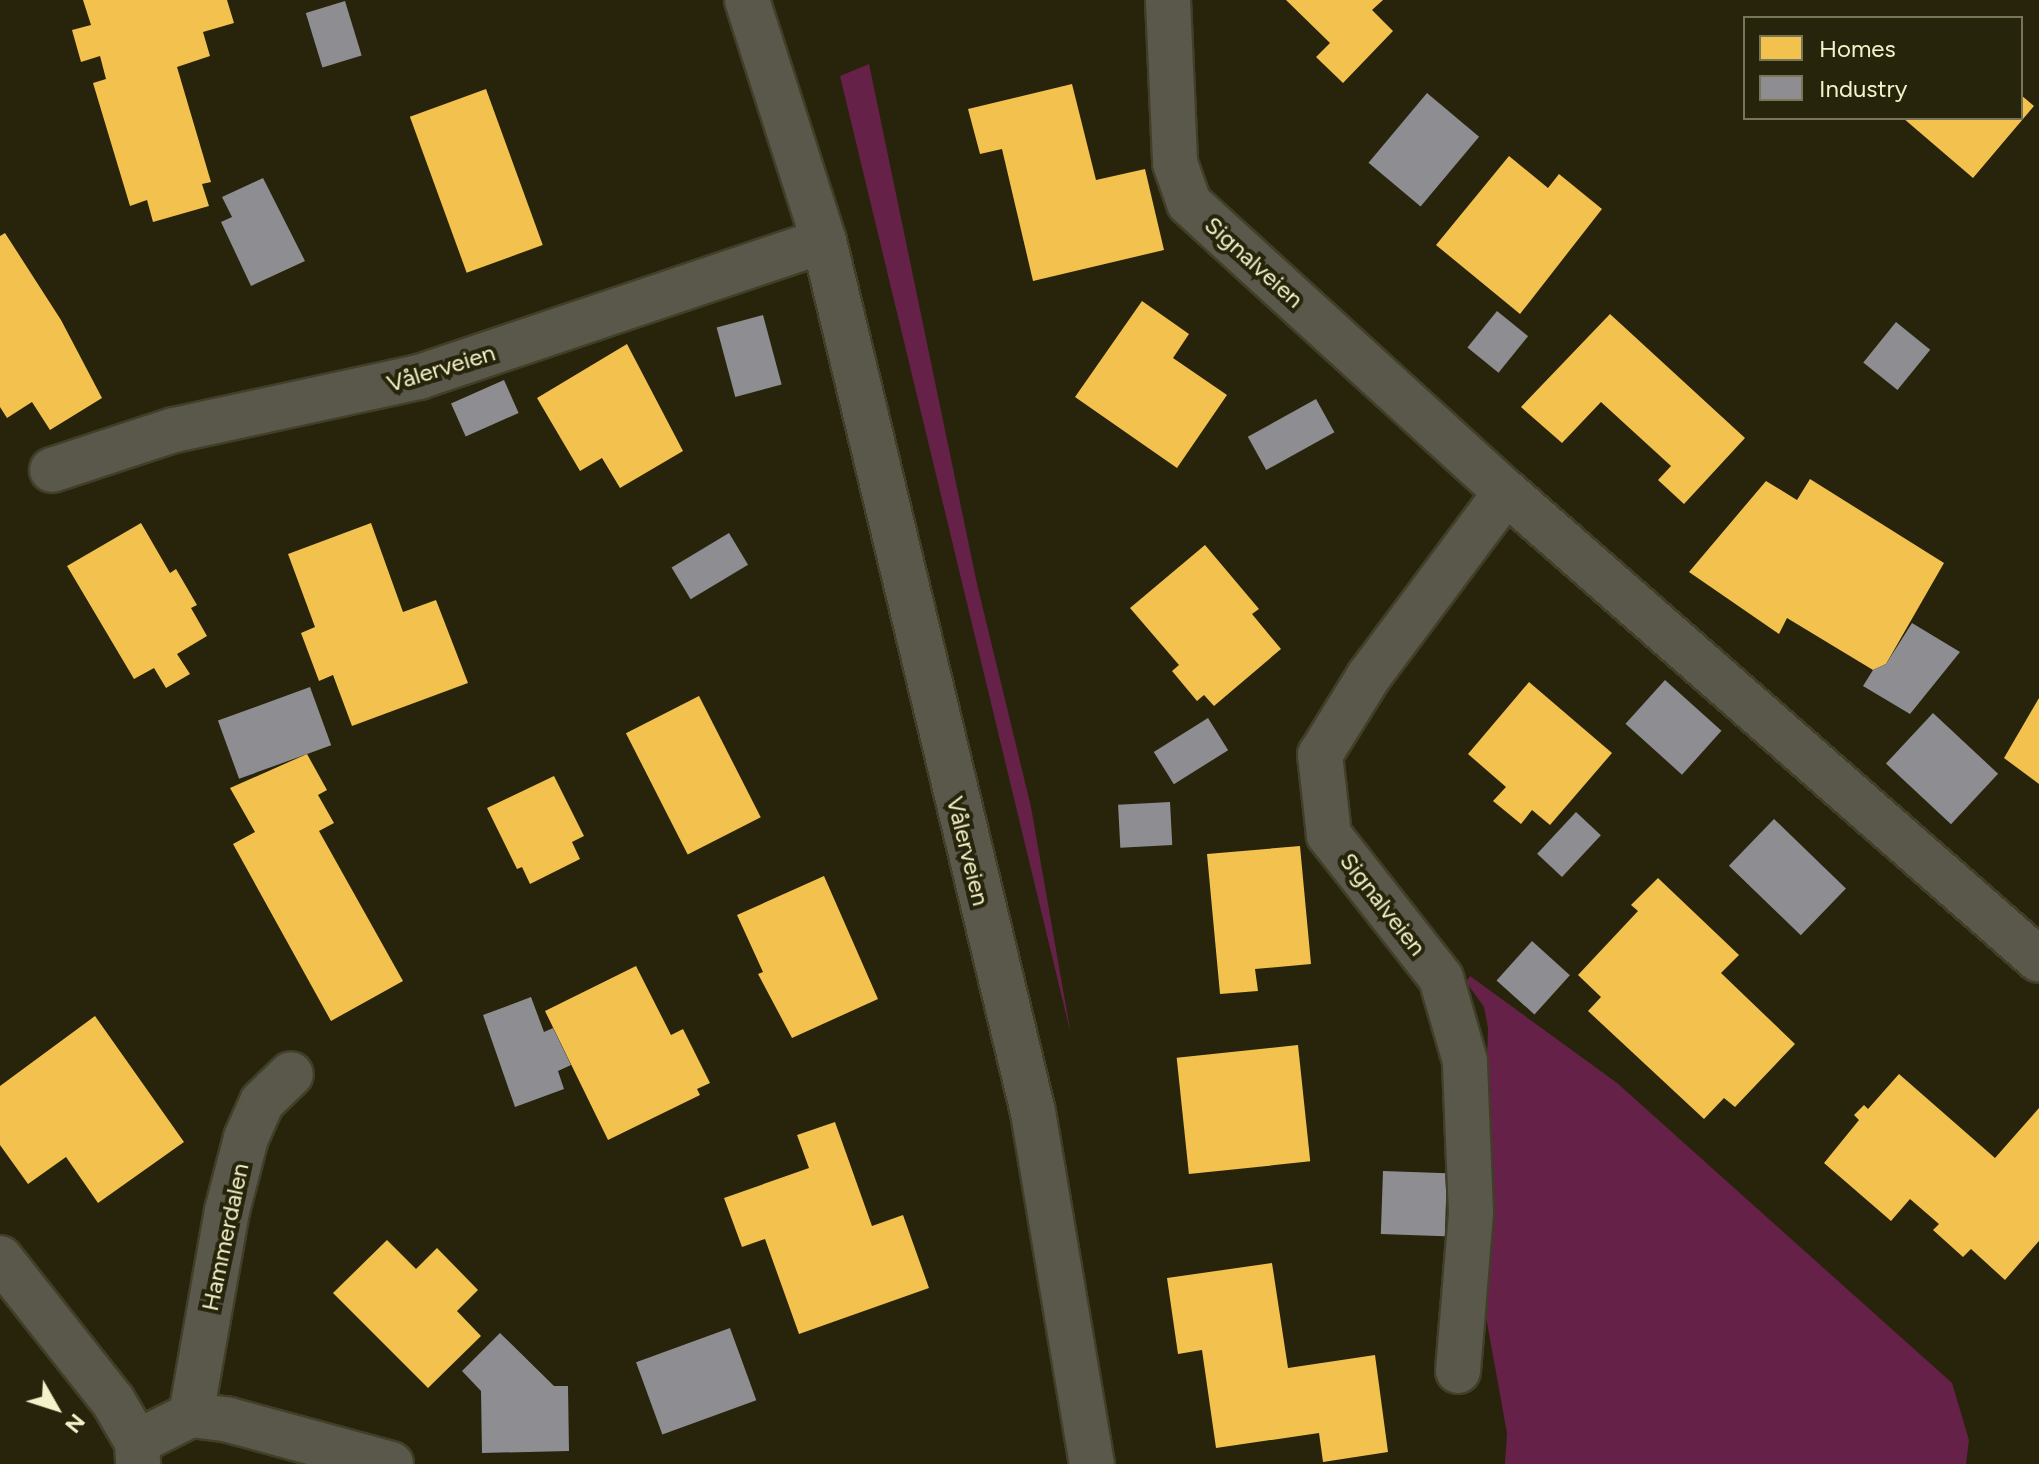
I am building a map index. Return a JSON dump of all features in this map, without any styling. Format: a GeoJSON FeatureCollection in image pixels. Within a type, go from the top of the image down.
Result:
{"type":"FeatureCollection","features":[{"type":"Feature","properties":{"kind":"street","name":"Vålerveien"},"geometry":{"type":"LineString","coordinates":[[747,0],[824,241],[1033,1112],[1092,1464]]}},
{"type":"Feature","properties":{"kind":"street","name":"Signalveien"},"geometry":{"type":"LineString","coordinates":[[1168,0],[1175,163],[1189,203],[1506,492],[2039,960]]}},
{"type":"Feature","properties":{"kind":"street","name":"Vålerveien"},"geometry":{"type":"LineString","coordinates":[[52,470],[174,430],[419,377],[824,241]]}},
{"type":"Feature","properties":{"kind":"street","name":"Signalveien"},"geometry":{"type":"LineString","coordinates":[[1458,1371],[1471,1213],[1465,1061],[1441,978],[1329,835],[1320,755],[1369,676],[1506,492]]}},
{"type":"Feature","properties":{"kind":"street","name":"Hammerdalen"},"geometry":{"type":"LineString","coordinates":[[191,1415],[227,1211],[246,1138],[262,1102],[291,1074]]}},
{"type":"Feature","properties":{"kind":"street"},"geometry":{"type":"LineString","coordinates":[[0,1258],[113,1401],[137,1453],[191,1415],[229,1420],[391,1464]]}},
{"type":"Feature","properties":{"kind":"shaded area"},"geometry":{"type":"Polygon","coordinates":[[[869,64],[977,584],[1031,807],[1071,1035],[840,76],[869,64]]]}},
{"type":"Feature","properties":{"kind":"shaded area"},"geometry":{"type":"Polygon","coordinates":[[[1470,976],[1617,1083],[1952,1383],[1969,1440],[1966,1464],[1505,1464],[1507,1433],[1480,1284],[1488,1028],[1484,1007],[1466,982],[1470,976]]]}},
{"type":"Feature","properties":{"kind":"building: Homes"},"geometry":{"type":"Polygon","coordinates":[[[83,0],[227,0],[234,23],[203,32],[210,56],[177,67],[211,182],[202,184],[209,206],[153,222],[147,200],[130,206],[93,83],[106,79],[100,56],[81,62],[72,30],[91,25],[83,0]]]}},
{"type":"Feature","properties":{"kind":"building: Homes"},"geometry":{"type":"Polygon","coordinates":[[[1286,0],[1383,0],[1372,10],[1393,31],[1343,83],[1316,57],[1330,43],[1286,0]]]}},
{"type":"Feature","properties":{"kind":"building: Homes"},"geometry":{"type":"Polygon","coordinates":[[[1072,84],[1096,180],[1145,169],[1164,250],[1033,281],[1002,149],[980,154],[968,109],[1072,84]]]}},
{"type":"Feature","properties":{"kind":"building: Homes"},"geometry":{"type":"Polygon","coordinates":[[[486,89],[543,245],[467,273],[410,117],[486,89]]]}},
{"type":"Feature","properties":{"kind":"building: Homes"},"geometry":{"type":"Polygon","coordinates":[[[2023,97],[2034,106],[2023,119],[2023,97]]]}},
{"type":"Feature","properties":{"kind":"building: Homes"},"geometry":{"type":"Polygon","coordinates":[[[1905,120],[2022,120],[1973,178],[1905,120]]]}},
{"type":"Feature","properties":{"kind":"building: Homes"},"geometry":{"type":"Polygon","coordinates":[[[1509,156],[1548,188],[1559,174],[1602,209],[1520,314],[1436,245],[1509,156]]]}},
{"type":"Feature","properties":{"kind":"building: Homes"},"geometry":{"type":"Polygon","coordinates":[[[5,233],[61,320],[102,398],[50,430],[32,402],[7,418],[0,407],[0,236],[5,233]]]}},
{"type":"Feature","properties":{"kind":"building: Homes"},"geometry":{"type":"Polygon","coordinates":[[[1142,301],[1189,334],[1173,358],[1227,395],[1177,468],[1075,397],[1142,301]]]}},
{"type":"Feature","properties":{"kind":"building: Homes"},"geometry":{"type":"Polygon","coordinates":[[[1610,314],[1745,438],[1684,504],[1658,480],[1671,466],[1601,402],[1562,443],[1521,407],[1610,314]]]}},
{"type":"Feature","properties":{"kind":"building: Homes"},"geometry":{"type":"Polygon","coordinates":[[[627,344],[683,451],[620,488],[602,458],[580,471],[537,398],[627,344]]]}},
{"type":"Feature","properties":{"kind":"building: Homes"},"geometry":{"type":"Polygon","coordinates":[[[1810,479],[1944,563],[1886,664],[1873,670],[1787,618],[1779,634],[1689,572],[1766,481],[1797,500],[1810,479]]]}},
{"type":"Feature","properties":{"kind":"building: Homes"},"geometry":{"type":"Polygon","coordinates":[[[141,523],[170,573],[176,569],[197,605],[191,608],[207,636],[177,654],[190,674],[166,688],[154,668],[134,679],[67,566],[141,523]]]}},
{"type":"Feature","properties":{"kind":"building: Homes"},"geometry":{"type":"Polygon","coordinates":[[[371,523],[403,612],[436,600],[468,683],[352,726],[333,675],[319,681],[301,633],[315,627],[288,554],[371,523]]]}},
{"type":"Feature","properties":{"kind":"building: Homes"},"geometry":{"type":"Polygon","coordinates":[[[1205,545],[1259,609],[1252,614],[1281,649],[1214,706],[1204,695],[1197,701],[1172,671],[1179,665],[1130,608],[1205,545]]]}},
{"type":"Feature","properties":{"kind":"building: Homes"},"geometry":{"type":"Polygon","coordinates":[[[1529,682],[1612,753],[1550,825],[1532,810],[1521,824],[1493,801],[1506,787],[1468,754],[1529,682]]]}},
{"type":"Feature","properties":{"kind":"building: Homes"},"geometry":{"type":"Polygon","coordinates":[[[699,696],[761,817],[688,854],[626,733],[699,696]]]}},
{"type":"Feature","properties":{"kind":"building: Homes"},"geometry":{"type":"Polygon","coordinates":[[[2039,698],[2039,784],[2004,758],[2039,698]]]}},
{"type":"Feature","properties":{"kind":"building: Homes"},"geometry":{"type":"Polygon","coordinates":[[[307,754],[327,790],[318,795],[334,823],[319,831],[403,981],[331,1021],[233,844],[255,832],[230,788],[307,754]]]}},
{"type":"Feature","properties":{"kind":"building: Homes"},"geometry":{"type":"Polygon","coordinates":[[[554,776],[584,836],[572,842],[580,859],[530,884],[522,867],[517,869],[487,808],[554,776]]]}},
{"type":"Feature","properties":{"kind":"building: Homes"},"geometry":{"type":"Polygon","coordinates":[[[1300,846],[1311,964],[1255,969],[1258,991],[1220,994],[1207,854],[1300,846]]]}},
{"type":"Feature","properties":{"kind":"building: Homes"},"geometry":{"type":"Polygon","coordinates":[[[824,876],[878,999],[792,1038],[758,974],[763,972],[737,915],[824,876]]]}},
{"type":"Feature","properties":{"kind":"building: Homes"},"geometry":{"type":"Polygon","coordinates":[[[1658,878],[1739,955],[1721,973],[1795,1044],[1735,1107],[1724,1098],[1704,1119],[1588,1011],[1601,997],[1578,975],[1638,911],[1631,905],[1658,878]]]}},
{"type":"Feature","properties":{"kind":"building: Homes"},"geometry":{"type":"Polygon","coordinates":[[[636,966],[671,1035],[683,1029],[710,1083],[697,1089],[700,1095],[608,1140],[545,1011],[636,966]]]}},
{"type":"Feature","properties":{"kind":"building: Homes"},"geometry":{"type":"Polygon","coordinates":[[[95,1016],[184,1142],[98,1203],[66,1157],[28,1184],[0,1145],[0,1086],[95,1016]]]}},
{"type":"Feature","properties":{"kind":"building: Homes"},"geometry":{"type":"Polygon","coordinates":[[[1298,1045],[1310,1161],[1189,1174],[1177,1058],[1298,1045]]]}},
{"type":"Feature","properties":{"kind":"building: Homes"},"geometry":{"type":"Polygon","coordinates":[[[1899,1074],[1995,1158],[2039,1108],[2039,1241],[2005,1280],[1971,1249],[1963,1257],[1933,1230],[1939,1224],[1910,1199],[1891,1221],[1824,1163],[1859,1120],[1854,1115],[1864,1105],[1868,1109],[1899,1074]]]}},
{"type":"Feature","properties":{"kind":"building: Homes"},"geometry":{"type":"Polygon","coordinates":[[[835,1122],[872,1226],[903,1215],[929,1288],[799,1334],[765,1239],[742,1247],[724,1198],[809,1168],[797,1135],[835,1122]]]}},
{"type":"Feature","properties":{"kind":"building: Homes"},"geometry":{"type":"Polygon","coordinates":[[[387,1240],[416,1269],[437,1248],[478,1290],[457,1311],[481,1336],[428,1388],[333,1293],[387,1240]]]}},
{"type":"Feature","properties":{"kind":"building: Homes"},"geometry":{"type":"Polygon","coordinates":[[[1272,1263],[1288,1368],[1375,1355],[1388,1452],[1323,1462],[1319,1433],[1216,1448],[1202,1350],[1178,1354],[1167,1278],[1272,1263]]]}},
{"type":"Feature","properties":{"kind":"building: Industry"},"geometry":{"type":"Polygon","coordinates":[[[345,1],[362,56],[322,67],[306,13],[345,1]]]}},
{"type":"Feature","properties":{"kind":"building: Industry"},"geometry":{"type":"Polygon","coordinates":[[[1427,93],[1479,137],[1421,206],[1369,163],[1427,93]]]}},
{"type":"Feature","properties":{"kind":"building: Industry"},"geometry":{"type":"Polygon","coordinates":[[[263,178],[305,261],[251,286],[221,222],[232,217],[222,197],[263,178]]]}},
{"type":"Feature","properties":{"kind":"building: Industry"},"geometry":{"type":"Polygon","coordinates":[[[1497,311],[1528,336],[1499,373],[1467,348],[1497,311]]]}},
{"type":"Feature","properties":{"kind":"building: Industry"},"geometry":{"type":"Polygon","coordinates":[[[763,315],[782,385],[735,397],[717,327],[763,315]]]}},
{"type":"Feature","properties":{"kind":"building: Industry"},"geometry":{"type":"Polygon","coordinates":[[[1896,322],[1930,350],[1897,390],[1863,362],[1896,322]]]}},
{"type":"Feature","properties":{"kind":"building: Industry"},"geometry":{"type":"Polygon","coordinates":[[[504,380],[519,413],[466,436],[451,404],[504,380]]]}},
{"type":"Feature","properties":{"kind":"building: Industry"},"geometry":{"type":"Polygon","coordinates":[[[1316,399],[1334,432],[1266,470],[1248,437],[1316,399]]]}},
{"type":"Feature","properties":{"kind":"building: Industry"},"geometry":{"type":"Polygon","coordinates":[[[729,533],[748,565],[691,599],[672,568],[729,533]]]}},
{"type":"Feature","properties":{"kind":"building: Industry"},"geometry":{"type":"Polygon","coordinates":[[[1912,623],[1960,652],[1910,714],[1863,686],[1873,670],[1886,664],[1912,623]]]}},
{"type":"Feature","properties":{"kind":"building: Industry"},"geometry":{"type":"Polygon","coordinates":[[[1665,680],[1721,731],[1682,775],[1626,724],[1665,680]]]}},
{"type":"Feature","properties":{"kind":"building: Industry"},"geometry":{"type":"Polygon","coordinates":[[[310,687],[331,745],[239,779],[218,721],[310,687]]]}},
{"type":"Feature","properties":{"kind":"building: Industry"},"geometry":{"type":"Polygon","coordinates":[[[1933,713],[1998,774],[1951,824],[1886,763],[1933,713]]]}},
{"type":"Feature","properties":{"kind":"building: Industry"},"geometry":{"type":"Polygon","coordinates":[[[1208,718],[1228,750],[1174,784],[1154,752],[1208,718]]]}},
{"type":"Feature","properties":{"kind":"building: Industry"},"geometry":{"type":"Polygon","coordinates":[[[1170,802],[1172,845],[1120,848],[1118,805],[1170,802]]]}},
{"type":"Feature","properties":{"kind":"building: Industry"},"geometry":{"type":"Polygon","coordinates":[[[1576,812],[1601,835],[1562,877],[1537,854],[1576,812]]]}},
{"type":"Feature","properties":{"kind":"building: Industry"},"geometry":{"type":"Polygon","coordinates":[[[1774,819],[1846,888],[1801,935],[1729,866],[1774,819]]]}},
{"type":"Feature","properties":{"kind":"building: Industry"},"geometry":{"type":"Polygon","coordinates":[[[1532,941],[1570,975],[1534,1015],[1497,980],[1532,941]]]}},
{"type":"Feature","properties":{"kind":"building: Industry"},"geometry":{"type":"Polygon","coordinates":[[[531,997],[544,1032],[553,1028],[571,1065],[558,1071],[564,1089],[515,1107],[483,1015],[531,997]]]}},
{"type":"Feature","properties":{"kind":"building: Industry"},"geometry":{"type":"Polygon","coordinates":[[[1383,1171],[1447,1173],[1445,1236],[1381,1234],[1383,1171]]]}},
{"type":"Feature","properties":{"kind":"building: Industry"},"geometry":{"type":"Polygon","coordinates":[[[730,1328],[756,1400],[662,1435],[636,1362],[730,1328]]]}},
{"type":"Feature","properties":{"kind":"building: Industry"},"geometry":{"type":"Polygon","coordinates":[[[500,1333],[554,1386],[568,1386],[569,1451],[482,1453],[481,1391],[462,1371],[500,1333]]]}}]}
